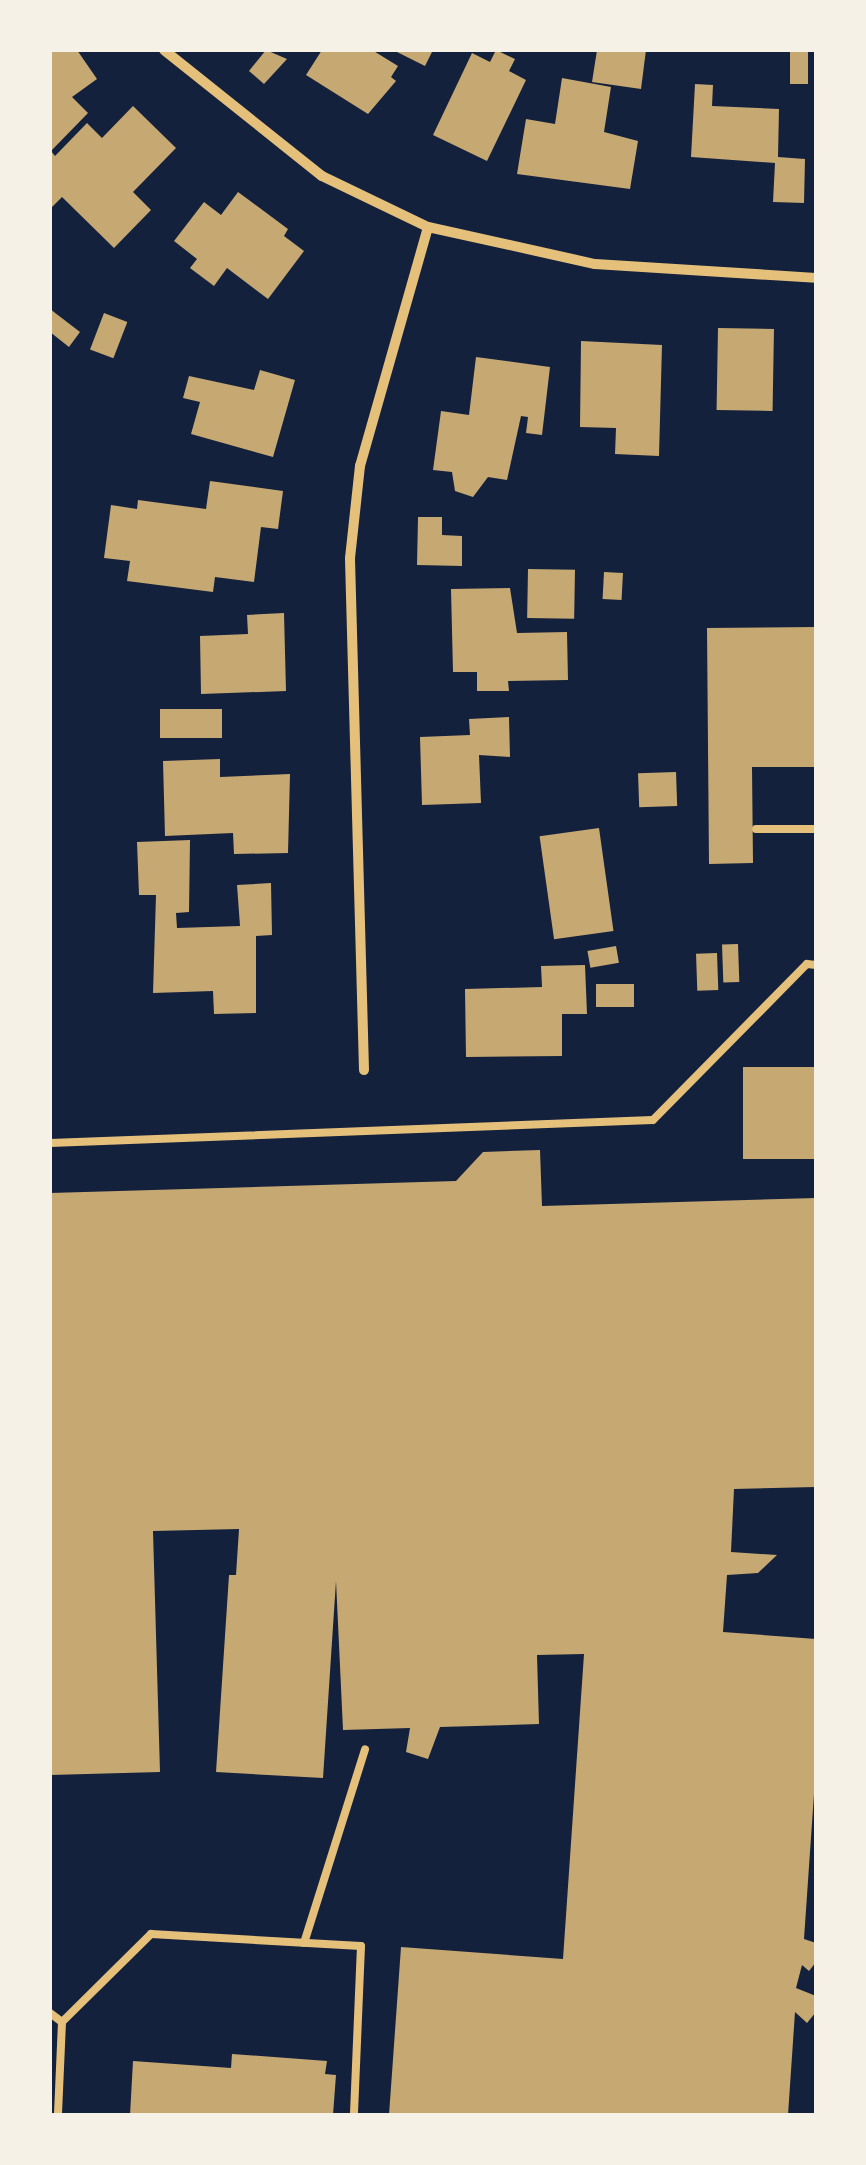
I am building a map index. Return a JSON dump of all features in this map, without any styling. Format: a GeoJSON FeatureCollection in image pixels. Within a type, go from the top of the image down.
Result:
{"type":"FeatureCollection","features":[{"type":"Feature","properties":{"kind":"street"},"geometry":{"type":"LineString","coordinates":[[164,50],[322,176],[428,226],[595,264],[816,278]]}},
{"type":"Feature","properties":{"kind":"street"},"geometry":{"type":"LineString","coordinates":[[364,1070],[350,558],[360,466],[428,226]]}},
{"type":"Feature","properties":{"kind":"lane"},"geometry":{"type":"LineString","coordinates":[[756,829],[816,829]]}},
{"type":"Feature","properties":{"kind":"lane"},"geometry":{"type":"LineString","coordinates":[[50,1143],[653,1120],[808,964],[816,965]]}},
{"type":"Feature","properties":{"kind":"lane"},"geometry":{"type":"LineString","coordinates":[[304,1944],[365,1749]]}},
{"type":"Feature","properties":{"kind":"lane"},"geometry":{"type":"LineString","coordinates":[[58,2115],[62,2022],[151,1934],[362,1946],[354,2115]]}},
{"type":"Feature","properties":{"kind":"lane"},"geometry":{"type":"LineString","coordinates":[[50,2013],[62,2022]]}},
{"type":"Feature","properties":{"kind":"building"},"geometry":{"type":"Polygon","coordinates":[[[50,50],[77,50],[97,79],[72,97],[88,113],[51,151],[55,156],[87,123],[102,138],[133,106],[176,148],[133,192],[151,210],[114,248],[62,197],[50,209],[50,50]]]}},
{"type":"Feature","properties":{"kind":"building"},"geometry":{"type":"Polygon","coordinates":[[[266,50],[287,59],[264,84],[249,71],[266,50]]]}},
{"type":"Feature","properties":{"kind":"building"},"geometry":{"type":"Polygon","coordinates":[[[322,50],[372,50],[398,66],[391,77],[396,81],[368,114],[306,75],[322,50]]]}},
{"type":"Feature","properties":{"kind":"building"},"geometry":{"type":"Polygon","coordinates":[[[393,50],[433,50],[425,66],[393,50]]]}},
{"type":"Feature","properties":{"kind":"building"},"geometry":{"type":"Polygon","coordinates":[[[496,50],[515,59],[509,71],[526,80],[487,161],[433,135],[472,53],[490,62],[496,50]]]}},
{"type":"Feature","properties":{"kind":"building"},"geometry":{"type":"Polygon","coordinates":[[[597,50],[646,50],[641,89],[592,82],[597,50]]]}},
{"type":"Feature","properties":{"kind":"building"},"geometry":{"type":"Polygon","coordinates":[[[790,50],[808,50],[808,84],[790,84],[790,50]]]}},
{"type":"Feature","properties":{"kind":"building"},"geometry":{"type":"Polygon","coordinates":[[[562,78],[611,87],[604,132],[638,141],[630,189],[517,174],[526,119],[555,124],[562,78]]]}},
{"type":"Feature","properties":{"kind":"building"},"geometry":{"type":"Polygon","coordinates":[[[695,84],[713,85],[712,106],[779,109],[778,157],[805,159],[804,203],[773,202],[775,163],[691,157],[695,84]]]}},
{"type":"Feature","properties":{"kind":"building"},"geometry":{"type":"Polygon","coordinates":[[[238,192],[288,229],[284,236],[304,251],[268,299],[227,268],[214,286],[190,268],[197,259],[174,241],[204,202],[221,215],[238,192]]]}},
{"type":"Feature","properties":{"kind":"building"},"geometry":{"type":"Polygon","coordinates":[[[50,309],[80,332],[69,347],[50,332],[50,309]]]}},
{"type":"Feature","properties":{"kind":"building"},"geometry":{"type":"Polygon","coordinates":[[[104,313],[127,322],[113,358],[90,349],[104,313]]]}},
{"type":"Feature","properties":{"kind":"building"},"geometry":{"type":"Polygon","coordinates":[[[718,328],[774,329],[773,411],[717,410],[718,328]]]}},
{"type":"Feature","properties":{"kind":"building"},"geometry":{"type":"Polygon","coordinates":[[[581,341],[662,345],[659,456],[615,454],[616,428],[580,427],[581,341]]]}},
{"type":"Feature","properties":{"kind":"building"},"geometry":{"type":"Polygon","coordinates":[[[476,357],[550,367],[542,435],[526,433],[528,417],[521,416],[507,480],[488,477],[473,497],[455,491],[452,472],[433,470],[441,411],[469,415],[476,357]]]}},
{"type":"Feature","properties":{"kind":"building"},"geometry":{"type":"Polygon","coordinates":[[[260,370],[295,380],[273,457],[191,434],[200,402],[183,398],[189,376],[254,390],[260,370]]]}},
{"type":"Feature","properties":{"kind":"building"},"geometry":{"type":"Polygon","coordinates":[[[210,481],[283,491],[278,529],[261,527],[254,582],[215,577],[213,592],[127,581],[130,561],[104,558],[111,505],[137,509],[138,500],[206,509],[210,481]]]}},
{"type":"Feature","properties":{"kind":"building"},"geometry":{"type":"Polygon","coordinates":[[[418,517],[442,517],[442,535],[462,536],[462,566],[417,565],[418,517]]]}},
{"type":"Feature","properties":{"kind":"building"},"geometry":{"type":"Polygon","coordinates":[[[528,569],[575,570],[574,619],[527,618],[528,569]]]}},
{"type":"Feature","properties":{"kind":"building"},"geometry":{"type":"Polygon","coordinates":[[[604,572],[623,573],[622,600],[603,599],[604,572]]]}},
{"type":"Feature","properties":{"kind":"building"},"geometry":{"type":"Polygon","coordinates":[[[510,588],[517,633],[567,632],[568,680],[508,681],[509,691],[477,691],[477,672],[453,672],[451,589],[510,588]]]}},
{"type":"Feature","properties":{"kind":"building"},"geometry":{"type":"Polygon","coordinates":[[[284,613],[286,691],[201,694],[200,636],[248,634],[247,615],[284,613]]]}},
{"type":"Feature","properties":{"kind":"building"},"geometry":{"type":"Polygon","coordinates":[[[816,627],[816,767],[752,767],[753,863],[709,864],[707,628],[816,627]]]}},
{"type":"Feature","properties":{"kind":"building"},"geometry":{"type":"Polygon","coordinates":[[[160,709],[222,709],[222,738],[160,738],[160,709]]]}},
{"type":"Feature","properties":{"kind":"building"},"geometry":{"type":"Polygon","coordinates":[[[509,717],[510,757],[479,755],[481,803],[422,805],[420,737],[470,735],[469,719],[509,717]]]}},
{"type":"Feature","properties":{"kind":"building"},"geometry":{"type":"Polygon","coordinates":[[[220,759],[220,777],[290,774],[288,853],[234,854],[233,833],[165,836],[163,761],[220,759]]]}},
{"type":"Feature","properties":{"kind":"building"},"geometry":{"type":"Polygon","coordinates":[[[676,772],[677,806],[639,807],[638,773],[676,772]]]}},
{"type":"Feature","properties":{"kind":"building"},"geometry":{"type":"Polygon","coordinates":[[[599,828],[613,931],[554,939],[540,836],[599,828]]]}},
{"type":"Feature","properties":{"kind":"building"},"geometry":{"type":"Polygon","coordinates":[[[190,840],[189,912],[176,913],[177,928],[240,926],[237,885],[271,883],[272,935],[256,936],[256,1013],[214,1014],[213,991],[153,993],[156,895],[139,895],[137,842],[190,840]]]}},
{"type":"Feature","properties":{"kind":"building"},"geometry":{"type":"Polygon","coordinates":[[[738,944],[739,982],[723,983],[722,945],[738,944]]]}},
{"type":"Feature","properties":{"kind":"building"},"geometry":{"type":"Polygon","coordinates":[[[616,946],[619,963],[590,968],[587,951],[616,946]]]}},
{"type":"Feature","properties":{"kind":"building"},"geometry":{"type":"Polygon","coordinates":[[[717,953],[718,990],[697,991],[696,954],[717,953]]]}},
{"type":"Feature","properties":{"kind":"building"},"geometry":{"type":"Polygon","coordinates":[[[585,965],[587,1014],[562,1014],[562,1056],[466,1057],[465,989],[542,987],[541,966],[585,965]]]}},
{"type":"Feature","properties":{"kind":"building"},"geometry":{"type":"Polygon","coordinates":[[[596,984],[634,984],[634,1007],[596,1007],[596,984]]]}},
{"type":"Feature","properties":{"kind":"building"},"geometry":{"type":"Polygon","coordinates":[[[743,1067],[816,1067],[816,1159],[743,1159],[743,1067]]]}},
{"type":"Feature","properties":{"kind":"building"},"geometry":{"type":"Polygon","coordinates":[[[540,1150],[542,1206],[816,1198],[816,1487],[734,1489],[731,1552],[777,1555],[758,1573],[727,1575],[723,1632],[816,1639],[816,1765],[804,1939],[816,1943],[816,1962],[809,1971],[802,1965],[796,1988],[816,1996],[816,2012],[807,2023],[795,2012],[788,2115],[389,2115],[401,1947],[563,1959],[584,1654],[537,1655],[539,1724],[440,1727],[428,1759],[406,1752],[410,1728],[343,1730],[336,1581],[323,1778],[216,1772],[229,1575],[236,1575],[239,1529],[153,1531],[160,1772],[50,1775],[50,1193],[456,1181],[483,1152],[540,1150]]]}},
{"type":"Feature","properties":{"kind":"building"},"geometry":{"type":"Polygon","coordinates":[[[232,2054],[327,2061],[325,2074],[336,2075],[333,2115],[130,2115],[133,2061],[231,2068],[232,2054]]]}}]}
